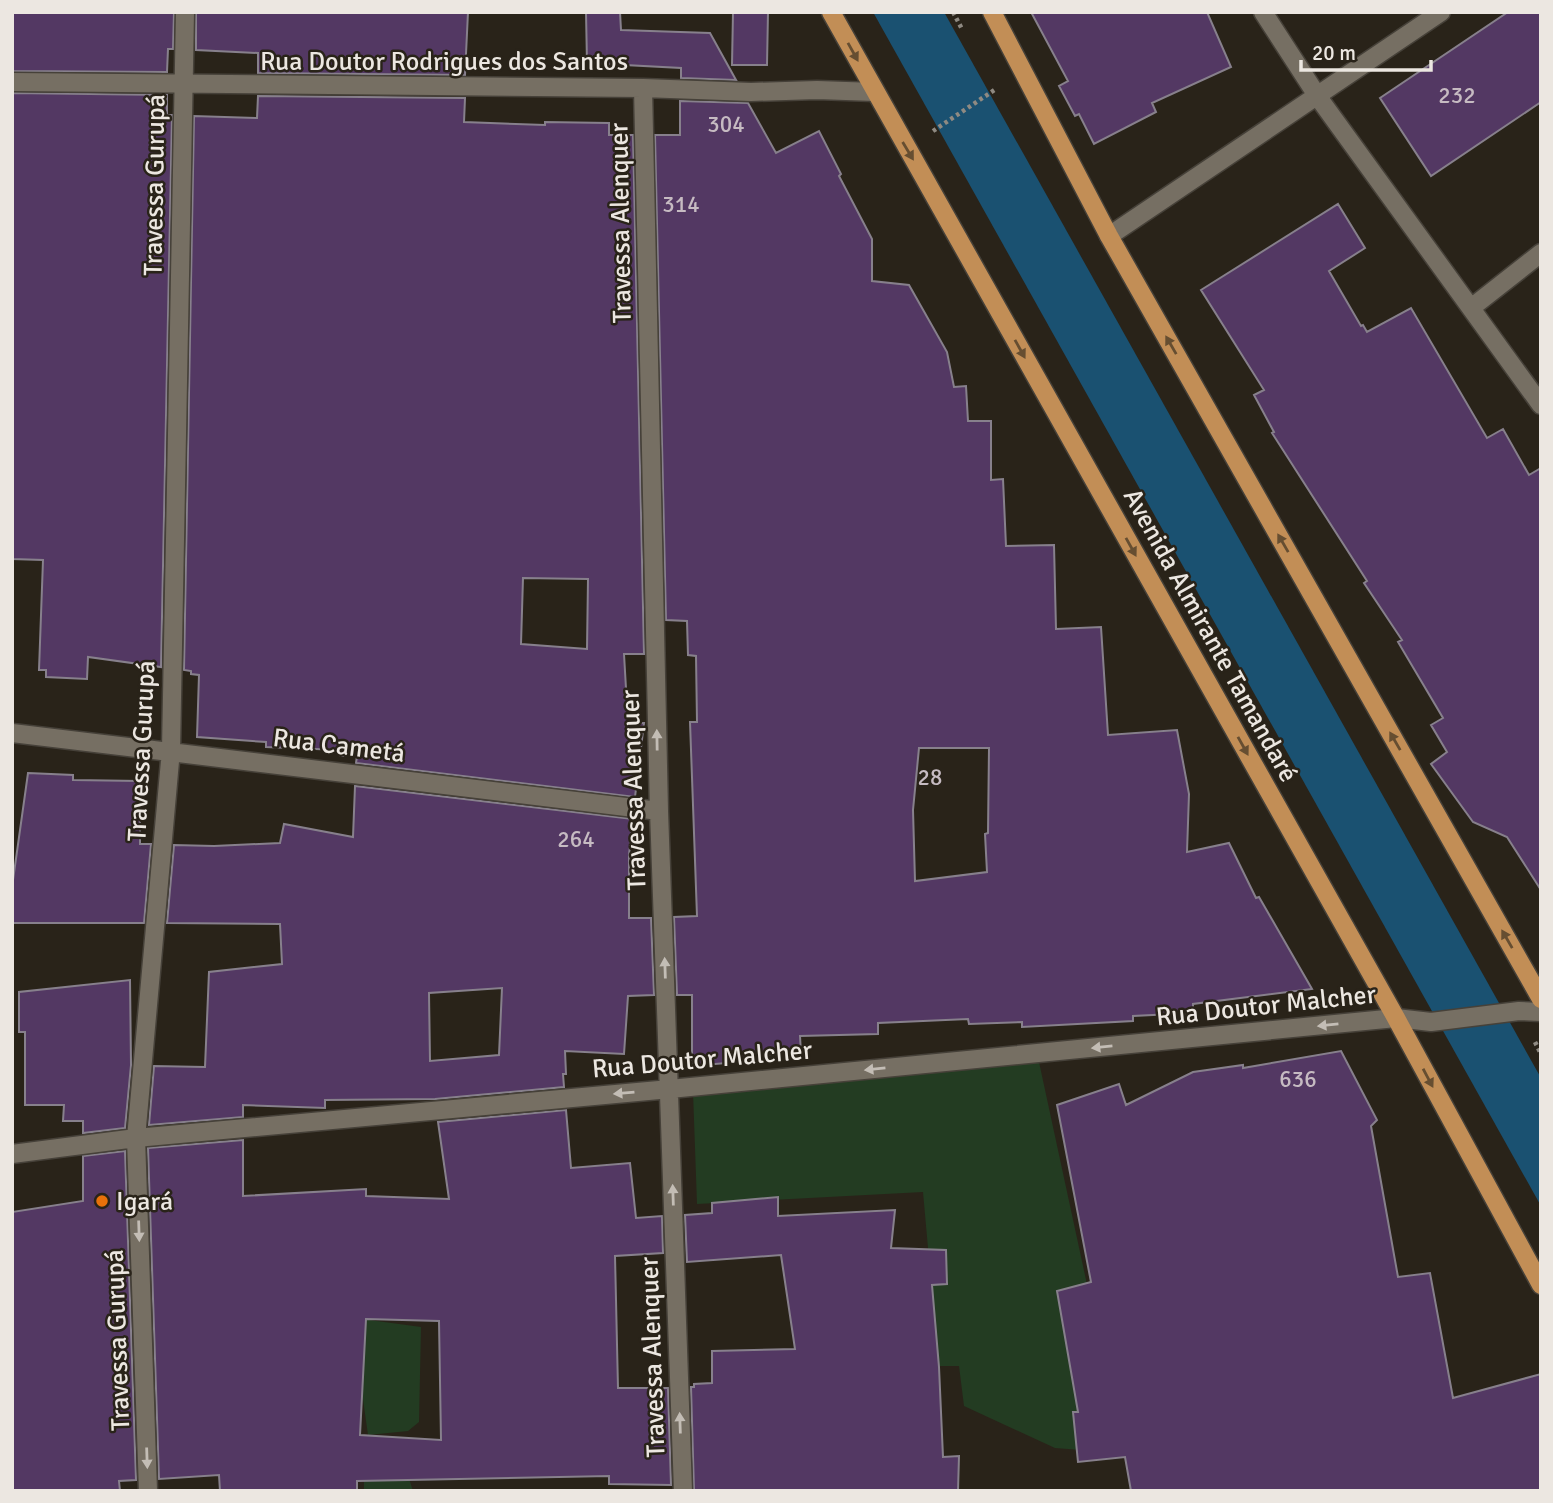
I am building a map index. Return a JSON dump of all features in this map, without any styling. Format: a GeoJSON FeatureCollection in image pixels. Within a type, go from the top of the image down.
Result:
{"type":"FeatureCollection","features":[{"type":"Feature","properties":{"kind":"main road","name":"Avenida Almirante Tamandaré"},"geometry":{"type":"LineString","coordinates":[[831,12],[1396,1018],[1541,1285]]}},
{"type":"Feature","properties":{"kind":"main road"},"geometry":{"type":"LineString","coordinates":[[992,12],[1109,236],[1541,999]]}},
{"type":"Feature","properties":{"kind":"street","name":"Travessa Gurupá"},"geometry":{"type":"LineString","coordinates":[[148,1491],[136,1138],[171,750],[185,12]]}},
{"type":"Feature","properties":{"kind":"street"},"geometry":{"type":"LineString","coordinates":[[1263,12],[1318,97],[1541,405]]}},
{"type":"Feature","properties":{"kind":"street"},"geometry":{"type":"LineString","coordinates":[[1109,236],[1441,12]]}},
{"type":"Feature","properties":{"kind":"street","name":"Rua Doutor Rodrigues dos Santos"},"geometry":{"type":"LineString","coordinates":[[12,82],[643,88],[751,92],[817,89],[875,92]]}},
{"type":"Feature","properties":{"kind":"street","name":"Travessa Alenquer"},"geometry":{"type":"LineString","coordinates":[[643,88],[659,811],[683,1491]]}},
{"type":"Feature","properties":{"kind":"street"},"geometry":{"type":"LineString","coordinates":[[1471,308],[1541,253]]}},
{"type":"Feature","properties":{"kind":"street","name":"Rua Cametá"},"geometry":{"type":"LineString","coordinates":[[12,733],[171,750],[659,811]]}},
{"type":"Feature","properties":{"kind":"street","name":"Rua Doutor Malcher"},"geometry":{"type":"LineString","coordinates":[[12,1154],[136,1138],[1396,1018],[1431,1022],[1519,1011],[1541,1012]]}},
{"type":"Feature","properties":{"kind":"path"},"geometry":{"type":"LineString","coordinates":[[928,134],[996,89]]}},
{"type":"Feature","properties":{"kind":"path"},"geometry":{"type":"LineString","coordinates":[[1534,1042],[1541,1054]]}},
{"type":"Feature","properties":{"kind":"green space"},"geometry":{"type":"Polygon","coordinates":[[[1039,1062],[1113,1405],[1120,1453],[1055,1448],[964,1406],[959,1366],[914,1366],[935,1326],[923,1192],[697,1204],[693,1092],[1039,1062]]]}},
{"type":"Feature","properties":{"kind":"green space"},"geometry":{"type":"Polygon","coordinates":[[[362,1319],[421,1327],[419,1422],[408,1431],[368,1435],[361,1385],[364,1358],[362,1319]]]}},
{"type":"Feature","properties":{"kind":"green space"},"geometry":{"type":"Polygon","coordinates":[[[364,1469],[407,1472],[413,1491],[364,1491],[364,1469]]]}},
{"type":"Feature","properties":{"kind":"water"},"geometry":{"type":"Polygon","coordinates":[[[873,12],[944,12],[1541,1078],[1541,1206],[873,12]]]}},
{"type":"Feature","properties":{"kind":"building"},"geometry":{"type":"Polygon","coordinates":[[[12,12],[174,12],[173,49],[168,49],[167,72],[12,71],[12,12]]]}},
{"type":"Feature","properties":{"kind":"building"},"geometry":{"type":"Polygon","coordinates":[[[196,12],[468,12],[465,75],[258,73],[258,53],[196,50],[196,12]]]}},
{"type":"Feature","properties":{"kind":"building"},"geometry":{"type":"Polygon","coordinates":[[[586,12],[620,12],[621,30],[710,33],[736,80],[681,78],[681,68],[587,63],[586,12]]]}},
{"type":"Feature","properties":{"kind":"building"},"geometry":{"type":"Polygon","coordinates":[[[733,12],[768,12],[767,65],[732,65],[733,12]]]}},
{"type":"Feature","properties":{"kind":"building"},"geometry":{"type":"Polygon","coordinates":[[[1031,12],[1207,12],[1231,67],[1152,103],[1156,112],[1094,144],[1079,114],[1075,116],[1059,86],[1068,81],[1031,12]]]}},
{"type":"Feature","properties":{"kind":"building"},"geometry":{"type":"Polygon","coordinates":[[[1508,12],[1541,12],[1541,102],[1431,176],[1380,98],[1508,12]]]}},
{"type":"Feature","properties":{"kind":"building"},"geometry":{"type":"Polygon","coordinates":[[[12,93],[167,95],[167,115],[172,115],[161,667],[88,657],[87,679],[46,677],[46,670],[39,670],[43,560],[12,559],[12,93]]]}},
{"type":"Feature","properties":{"kind":"building"},"geometry":{"type":"Polygon","coordinates":[[[258,96],[465,98],[464,122],[545,125],[545,122],[609,123],[609,135],[633,135],[644,654],[624,654],[628,723],[644,723],[635,797],[356,763],[357,756],[340,756],[340,750],[266,747],[266,742],[197,737],[199,675],[184,670],[194,116],[257,118],[258,96]],[[523,578],[521,644],[587,649],[588,579],[523,578]]]}},
{"type":"Feature","properties":{"kind":"building"},"geometry":{"type":"Polygon","coordinates":[[[680,101],[748,103],[776,153],[819,131],[872,239],[872,281],[909,285],[947,352],[954,387],[966,386],[968,421],[991,421],[991,480],[1003,479],[1006,546],[1054,545],[1056,629],[1101,627],[1108,735],[1177,730],[1189,794],[1187,852],[1229,843],[1256,898],[1259,897],[1312,989],[1193,1004],[1193,1013],[1133,1016],[1133,1021],[1022,1027],[1022,1022],[969,1024],[968,1019],[878,1023],[878,1034],[800,1036],[801,1053],[760,1055],[761,1060],[692,1066],[692,995],[677,995],[674,917],[697,916],[690,722],[697,722],[696,656],[688,655],[687,621],[666,620],[655,135],[680,135],[680,101]],[[919,748],[913,810],[915,881],[987,872],[985,834],[988,833],[989,748],[919,748]]]}},
{"type":"Feature","properties":{"kind":"building"},"geometry":{"type":"Polygon","coordinates":[[[1338,204],[1365,248],[1329,271],[1361,326],[1363,325],[1367,332],[1411,308],[1487,438],[1503,429],[1529,475],[1541,468],[1541,890],[1507,837],[1473,822],[1431,764],[1447,752],[1431,725],[1443,718],[1398,642],[1402,640],[1364,583],[1367,581],[1272,433],[1274,432],[1254,395],[1264,390],[1201,290],[1338,204]]]}},
{"type":"Feature","properties":{"kind":"building"},"geometry":{"type":"Polygon","coordinates":[[[28,773],[73,775],[73,780],[140,781],[140,844],[151,844],[144,923],[12,923],[12,887],[28,773]]]}},
{"type":"Feature","properties":{"kind":"building"},"geometry":{"type":"Polygon","coordinates":[[[355,786],[633,819],[629,855],[629,918],[651,918],[654,995],[628,996],[624,1054],[565,1051],[564,1087],[435,1099],[325,1100],[325,1108],[243,1105],[243,1117],[149,1125],[154,1066],[205,1067],[209,972],[282,964],[280,924],[167,923],[174,845],[280,843],[284,824],[353,837],[355,786]],[[502,988],[429,993],[430,1061],[499,1055],[502,988]]]}},
{"type":"Feature","properties":{"kind":"building"},"geometry":{"type":"Polygon","coordinates":[[[130,980],[131,1065],[125,1128],[83,1133],[83,1121],[63,1121],[64,1105],[25,1105],[25,1032],[19,1032],[19,992],[130,980]]]}},
{"type":"Feature","properties":{"kind":"building"},"geometry":{"type":"Polygon","coordinates":[[[1341,1051],[1377,1120],[1371,1126],[1398,1277],[1430,1273],[1453,1398],[1541,1374],[1541,1491],[1131,1491],[1125,1457],[1078,1462],[1073,1412],[1078,1412],[1057,1291],[1091,1282],[1057,1105],[1119,1084],[1126,1105],[1193,1072],[1243,1065],[1243,1068],[1341,1051]]]}},
{"type":"Feature","properties":{"kind":"building"},"geometry":{"type":"Polygon","coordinates":[[[566,1110],[571,1168],[630,1163],[636,1218],[662,1216],[663,1253],[615,1256],[618,1388],[668,1388],[671,1485],[609,1484],[609,1476],[357,1481],[357,1491],[220,1491],[219,1475],[159,1479],[148,1148],[243,1140],[243,1196],[366,1189],[366,1196],[449,1199],[438,1122],[566,1110]],[[366,1319],[360,1435],[441,1440],[439,1321],[366,1319]]]}},
{"type":"Feature","properties":{"kind":"building"},"geometry":{"type":"Polygon","coordinates":[[[125,1151],[136,1480],[119,1481],[120,1491],[12,1491],[12,1212],[83,1201],[83,1156],[125,1151]]]}},
{"type":"Feature","properties":{"kind":"building"},"geometry":{"type":"Polygon","coordinates":[[[778,1197],[778,1216],[895,1210],[891,1248],[946,1250],[947,1284],[932,1285],[943,1457],[959,1456],[958,1491],[694,1491],[691,1387],[694,1387],[694,1384],[712,1383],[712,1351],[795,1349],[781,1255],[687,1262],[685,1215],[712,1213],[712,1203],[778,1197]]]}},
{"type":"Feature","properties":{"kind":"place","name":"Igará"},"geometry":{"type":"Point","coordinates":[102,1201]}}]}
